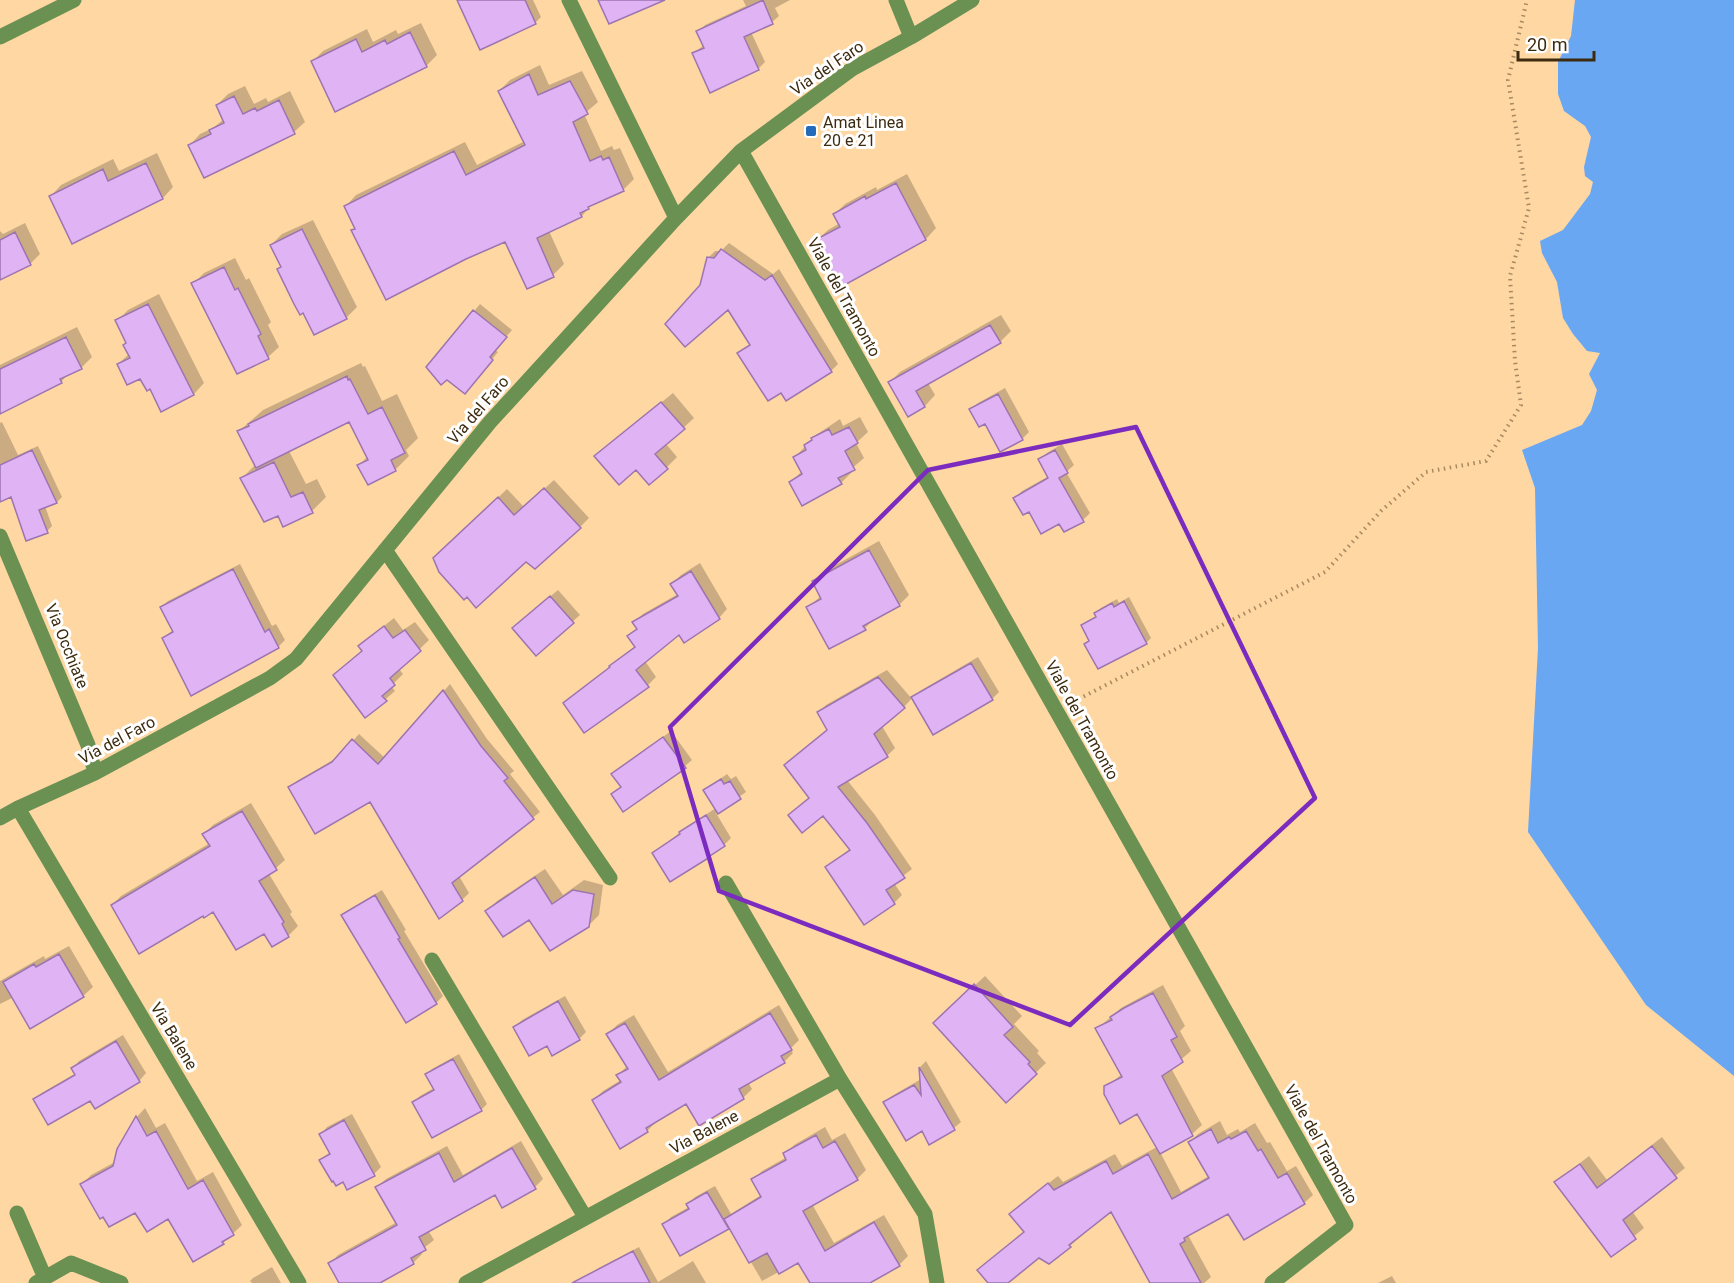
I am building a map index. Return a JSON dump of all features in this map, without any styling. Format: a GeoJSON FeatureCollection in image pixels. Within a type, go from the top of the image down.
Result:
{"type":"FeatureCollection","features":[{"type":"Feature","properties":{"kind":"street"},"geometry":{"type":"LineString","coordinates":[[0,37],[74,0]]}},
{"type":"Feature","properties":{"kind":"street"},"geometry":{"type":"LineString","coordinates":[[569,0],[676,218]]}},
{"type":"Feature","properties":{"kind":"street"},"geometry":{"type":"LineString","coordinates":[[896,0],[911,37]]}},
{"type":"Feature","properties":{"kind":"street","name":"Via del Faro"},"geometry":{"type":"LineString","coordinates":[[0,818],[95,773],[270,678],[296,658],[490,422],[676,218],[741,151],[852,69],[972,0]]}},
{"type":"Feature","properties":{"kind":"street","name":"Viale del Tramonto"},"geometry":{"type":"LineString","coordinates":[[741,151],[1346,1225],[1272,1283]]}},
{"type":"Feature","properties":{"kind":"street","name":"Via Occhiate"},"geometry":{"type":"LineString","coordinates":[[0,536],[84,734],[95,773]]}},
{"type":"Feature","properties":{"kind":"street"},"geometry":{"type":"LineString","coordinates":[[385,550],[610,878]]}},
{"type":"Feature","properties":{"kind":"street","name":"Via Balene"},"geometry":{"type":"LineString","coordinates":[[18,808],[299,1283]]}},
{"type":"Feature","properties":{"kind":"street"},"geometry":{"type":"LineString","coordinates":[[726,883],[840,1079],[925,1214],[937,1283]]}},
{"type":"Feature","properties":{"kind":"street"},"geometry":{"type":"LineString","coordinates":[[432,960],[585,1217]]}},
{"type":"Feature","properties":{"kind":"street","name":"Via Balene"},"geometry":{"type":"LineString","coordinates":[[466,1283],[840,1079]]}},
{"type":"Feature","properties":{"kind":"street"},"geometry":{"type":"LineString","coordinates":[[17,1213],[40,1280],[71,1263],[121,1283]]}},
{"type":"Feature","properties":{"kind":"path"},"geometry":{"type":"LineString","coordinates":[[1056,711],[1325,572],[1381,512],[1426,472],[1486,461],[1521,405],[1515,361],[1510,276],[1529,208],[1508,80],[1527,0]]}},
{"type":"Feature","properties":{"kind":"highlighted area"},"geometry":{"type":"Polygon","coordinates":[[[1136,427],[1315,798],[1070,1025],[719,891],[670,727],[928,470],[1136,427]]]}},
{"type":"Feature","properties":{"kind":"water"},"geometry":{"type":"Polygon","coordinates":[[[1575,0],[1734,0],[1734,1076],[1646,1005],[1528,832],[1538,648],[1535,488],[1522,450],[1582,425],[1591,411],[1597,390],[1589,374],[1600,353],[1587,351],[1563,318],[1557,282],[1542,253],[1540,241],[1563,230],[1590,194],[1593,182],[1585,176],[1584,167],[1591,137],[1585,126],[1564,111],[1558,94],[1558,62],[1571,36],[1575,0]]]}},
{"type":"Feature","properties":{"kind":"building"},"geometry":{"type":"Polygon","coordinates":[[[457,0],[525,0],[536,24],[480,50],[457,0]]]}},
{"type":"Feature","properties":{"kind":"building"},"geometry":{"type":"Polygon","coordinates":[[[598,0],[665,0],[609,24],[598,0]]]}},
{"type":"Feature","properties":{"kind":"building"},"geometry":{"type":"Polygon","coordinates":[[[763,0],[773,24],[744,37],[759,70],[710,93],[692,53],[704,48],[696,31],[763,0]]]}},
{"type":"Feature","properties":{"kind":"building"},"geometry":{"type":"Polygon","coordinates":[[[410,32],[427,67],[335,112],[311,61],[356,39],[362,52],[385,40],[387,44],[410,32]]]}},
{"type":"Feature","properties":{"kind":"building"},"geometry":{"type":"Polygon","coordinates":[[[529,74],[538,95],[570,81],[588,114],[573,122],[590,161],[601,156],[603,160],[609,157],[624,191],[588,207],[589,209],[580,213],[582,217],[537,238],[554,277],[527,289],[505,242],[466,259],[386,300],[351,230],[355,229],[344,206],[454,151],[466,175],[525,145],[498,91],[529,74]]]}},
{"type":"Feature","properties":{"kind":"building"},"geometry":{"type":"Polygon","coordinates":[[[234,96],[243,114],[255,108],[257,111],[279,100],[295,134],[204,178],[188,145],[211,134],[209,130],[224,123],[216,105],[234,96]]]}},
{"type":"Feature","properties":{"kind":"building"},"geometry":{"type":"Polygon","coordinates":[[[146,163],[163,199],[72,244],[49,196],[103,169],[108,181],[146,163]]]}},
{"type":"Feature","properties":{"kind":"building"},"geometry":{"type":"Polygon","coordinates":[[[896,183],[926,240],[841,287],[815,240],[840,227],[833,214],[865,196],[866,199],[896,183]]]}},
{"type":"Feature","properties":{"kind":"building"},"geometry":{"type":"Polygon","coordinates":[[[302,229],[347,319],[314,335],[303,313],[300,315],[294,304],[277,269],[281,267],[270,245],[302,229]]]}},
{"type":"Feature","properties":{"kind":"building"},"geometry":{"type":"Polygon","coordinates":[[[15,232],[31,265],[0,280],[0,240],[15,232]]]}},
{"type":"Feature","properties":{"kind":"building"},"geometry":{"type":"Polygon","coordinates":[[[721,249],[765,280],[772,275],[832,372],[786,401],[781,393],[768,401],[737,353],[750,345],[728,310],[685,347],[665,324],[700,285],[707,257],[714,258],[721,249]]]}},
{"type":"Feature","properties":{"kind":"building"},"geometry":{"type":"Polygon","coordinates":[[[224,267],[235,290],[238,288],[261,334],[258,336],[269,359],[237,374],[191,283],[224,267]]]}},
{"type":"Feature","properties":{"kind":"building"},"geometry":{"type":"Polygon","coordinates":[[[148,304],[194,395],[161,412],[150,389],[147,391],[140,379],[127,385],[117,364],[130,358],[115,320],[148,304]]]}},
{"type":"Feature","properties":{"kind":"building"},"geometry":{"type":"Polygon","coordinates":[[[473,310],[507,337],[490,357],[493,360],[465,394],[447,380],[441,385],[426,367],[473,310]]]}},
{"type":"Feature","properties":{"kind":"building"},"geometry":{"type":"Polygon","coordinates":[[[990,325],[1001,343],[916,391],[925,407],[908,417],[888,382],[990,325]]]}},
{"type":"Feature","properties":{"kind":"building"},"geometry":{"type":"Polygon","coordinates":[[[66,337],[82,369],[60,379],[62,383],[0,414],[0,369],[66,337]]]}},
{"type":"Feature","properties":{"kind":"building"},"geometry":{"type":"Polygon","coordinates":[[[347,376],[368,414],[382,407],[405,453],[391,460],[396,471],[368,485],[357,465],[368,460],[349,422],[256,468],[237,431],[347,376]]]}},
{"type":"Feature","properties":{"kind":"building"},"geometry":{"type":"Polygon","coordinates":[[[998,394],[1023,440],[1000,452],[985,424],[979,427],[969,409],[998,394]]]}},
{"type":"Feature","properties":{"kind":"building"},"geometry":{"type":"Polygon","coordinates":[[[661,402],[685,429],[655,454],[668,469],[649,485],[636,470],[619,485],[594,456],[661,402]]]}},
{"type":"Feature","properties":{"kind":"building"},"geometry":{"type":"Polygon","coordinates":[[[849,427],[858,443],[845,451],[855,470],[838,478],[842,484],[802,506],[789,482],[802,474],[793,457],[806,450],[804,445],[812,440],[811,438],[829,429],[832,435],[849,427]]]}},
{"type":"Feature","properties":{"kind":"building"},"geometry":{"type":"Polygon","coordinates":[[[32,450],[57,503],[39,510],[48,533],[26,541],[11,497],[0,502],[0,465],[32,450]]]}},
{"type":"Feature","properties":{"kind":"building"},"geometry":{"type":"Polygon","coordinates":[[[1055,450],[1068,473],[1059,478],[1084,522],[1064,532],[1059,524],[1041,534],[1029,512],[1023,515],[1013,498],[1048,478],[1038,459],[1055,450]]]}},
{"type":"Feature","properties":{"kind":"building"},"geometry":{"type":"Polygon","coordinates":[[[274,462],[291,497],[303,492],[313,513],[283,527],[278,516],[264,522],[240,478],[274,462]]]}},
{"type":"Feature","properties":{"kind":"building"},"geometry":{"type":"Polygon","coordinates":[[[544,488],[581,528],[535,569],[526,562],[476,608],[467,597],[464,600],[439,572],[433,558],[498,497],[514,515],[544,488]]]}},
{"type":"Feature","properties":{"kind":"building"},"geometry":{"type":"Polygon","coordinates":[[[869,550],[900,606],[863,626],[866,630],[829,649],[806,607],[821,599],[812,581],[869,550]]]}},
{"type":"Feature","properties":{"kind":"building"},"geometry":{"type":"Polygon","coordinates":[[[233,569],[265,632],[269,629],[279,648],[191,696],[162,638],[173,632],[160,607],[233,569]]]}},
{"type":"Feature","properties":{"kind":"building"},"geometry":{"type":"Polygon","coordinates":[[[691,571],[720,619],[684,643],[679,635],[636,670],[649,687],[584,733],[563,703],[635,647],[627,636],[637,629],[632,622],[678,596],[670,584],[691,571]]]}},
{"type":"Feature","properties":{"kind":"building"},"geometry":{"type":"Polygon","coordinates":[[[550,596],[574,623],[536,656],[512,628],[550,596]]]}},
{"type":"Feature","properties":{"kind":"building"},"geometry":{"type":"Polygon","coordinates":[[[1124,601],[1147,644],[1098,669],[1084,644],[1089,641],[1081,625],[1096,617],[1094,613],[1112,603],[1114,607],[1124,601]]]}},
{"type":"Feature","properties":{"kind":"building"},"geometry":{"type":"Polygon","coordinates":[[[384,626],[393,638],[405,630],[421,651],[390,678],[395,685],[382,696],[387,701],[365,718],[333,675],[362,651],[358,646],[384,626]]]}},
{"type":"Feature","properties":{"kind":"building"},"geometry":{"type":"Polygon","coordinates":[[[971,663],[993,700],[933,735],[911,697],[971,663]]]}},
{"type":"Feature","properties":{"kind":"building"},"geometry":{"type":"Polygon","coordinates":[[[878,677],[905,708],[874,734],[888,757],[838,787],[867,823],[905,878],[886,890],[895,904],[864,925],[825,867],[850,850],[823,816],[802,833],[788,815],[809,798],[784,765],[827,730],[817,712],[878,677]]]}},
{"type":"Feature","properties":{"kind":"building"},"geometry":{"type":"Polygon","coordinates":[[[443,690],[481,746],[508,778],[504,781],[534,819],[452,883],[463,901],[439,919],[370,802],[315,834],[288,787],[332,762],[352,739],[378,764],[443,690]]]}},
{"type":"Feature","properties":{"kind":"building"},"geometry":{"type":"Polygon","coordinates":[[[663,737],[686,768],[623,812],[611,794],[621,787],[611,774],[663,737]]]}},
{"type":"Feature","properties":{"kind":"building"},"geometry":{"type":"Polygon","coordinates":[[[721,779],[724,784],[730,781],[741,799],[718,814],[703,790],[721,779]]]}},
{"type":"Feature","properties":{"kind":"building"},"geometry":{"type":"Polygon","coordinates":[[[242,811],[277,870],[259,881],[284,922],[282,924],[289,937],[272,947],[264,934],[236,950],[213,912],[139,954],[111,905],[210,846],[202,834],[242,811]]]}},
{"type":"Feature","properties":{"kind":"building"},"geometry":{"type":"Polygon","coordinates":[[[706,815],[725,846],[670,882],[652,853],[706,815]]]}},
{"type":"Feature","properties":{"kind":"building"},"geometry":{"type":"Polygon","coordinates":[[[535,877],[552,904],[573,890],[594,894],[589,927],[550,951],[529,920],[503,937],[485,911],[535,877]]]}},
{"type":"Feature","properties":{"kind":"building"},"geometry":{"type":"Polygon","coordinates":[[[375,895],[437,1004],[406,1023],[341,915],[375,895]]]}},
{"type":"Feature","properties":{"kind":"building"},"geometry":{"type":"Polygon","coordinates":[[[59,954],[84,997],[30,1029],[3,982],[34,964],[36,967],[59,954]]]}},
{"type":"Feature","properties":{"kind":"building"},"geometry":{"type":"Polygon","coordinates":[[[974,984],[1013,1027],[1004,1035],[1030,1062],[1028,1064],[1037,1074],[1006,1103],[933,1023],[974,984]]]}},
{"type":"Feature","properties":{"kind":"building"},"geometry":{"type":"Polygon","coordinates":[[[1153,993],[1177,1037],[1171,1040],[1183,1062],[1162,1076],[1193,1136],[1160,1154],[1137,1114],[1120,1124],[1104,1094],[1104,1086],[1122,1077],[1095,1028],[1112,1020],[1110,1017],[1124,1008],[1153,993]]]}},
{"type":"Feature","properties":{"kind":"building"},"geometry":{"type":"Polygon","coordinates":[[[558,1001],[580,1040],[552,1056],[547,1046],[529,1056],[513,1027],[558,1001]]]}},
{"type":"Feature","properties":{"kind":"building"},"geometry":{"type":"Polygon","coordinates":[[[770,1013],[792,1050],[781,1056],[785,1063],[739,1089],[744,1099],[699,1126],[686,1104],[646,1128],[648,1132],[620,1149],[592,1100],[621,1082],[616,1075],[628,1069],[606,1034],[625,1023],[659,1080],[770,1013]]]}},
{"type":"Feature","properties":{"kind":"building"},"geometry":{"type":"Polygon","coordinates":[[[116,1041],[140,1082],[95,1109],[90,1101],[48,1125],[33,1099],[75,1075],[71,1068],[116,1041]]]}},
{"type":"Feature","properties":{"kind":"building"},"geometry":{"type":"Polygon","coordinates":[[[453,1059],[482,1111],[432,1138],[412,1102],[434,1090],[425,1074],[453,1059]]]}},
{"type":"Feature","properties":{"kind":"building"},"geometry":{"type":"Polygon","coordinates":[[[919,1067],[955,1130],[929,1145],[922,1131],[906,1141],[883,1102],[914,1085],[921,1095],[919,1067]]]}},
{"type":"Feature","properties":{"kind":"building"},"geometry":{"type":"Polygon","coordinates":[[[136,1116],[147,1136],[156,1131],[188,1189],[203,1180],[234,1235],[222,1242],[224,1244],[193,1262],[168,1219],[147,1232],[135,1213],[109,1227],[103,1217],[100,1219],[80,1184],[113,1166],[117,1149],[136,1116]]]}},
{"type":"Feature","properties":{"kind":"building"},"geometry":{"type":"Polygon","coordinates":[[[344,1120],[375,1176],[347,1190],[343,1182],[336,1186],[332,1182],[319,1160],[330,1154],[319,1134],[344,1120]]]}},
{"type":"Feature","properties":{"kind":"building"},"geometry":{"type":"Polygon","coordinates":[[[1211,1129],[1218,1143],[1246,1131],[1258,1151],[1261,1149],[1278,1178],[1287,1173],[1305,1204],[1244,1240],[1228,1214],[1184,1238],[1185,1241],[1180,1244],[1201,1283],[1150,1283],[1111,1212],[1049,1264],[1039,1258],[1008,1283],[988,1283],[977,1270],[1024,1232],[1009,1214],[1048,1183],[1054,1190],[1106,1161],[1113,1174],[1148,1154],[1172,1199],[1209,1178],[1188,1142],[1211,1129]]]}},
{"type":"Feature","properties":{"kind":"building"},"geometry":{"type":"Polygon","coordinates":[[[816,1135],[823,1148],[835,1141],[858,1180],[803,1211],[825,1251],[874,1222],[900,1266],[870,1283],[810,1283],[798,1263],[779,1274],[767,1253],[749,1263],[724,1219],[761,1197],[751,1179],[786,1160],[783,1153],[816,1135]]]}},
{"type":"Feature","properties":{"kind":"building"},"geometry":{"type":"Polygon","coordinates":[[[1652,1146],[1677,1178],[1623,1220],[1636,1239],[1611,1257],[1554,1182],[1580,1164],[1597,1188],[1652,1146]]]}},
{"type":"Feature","properties":{"kind":"building"},"geometry":{"type":"Polygon","coordinates":[[[512,1148],[536,1189],[502,1208],[495,1195],[419,1237],[426,1250],[411,1258],[414,1264],[380,1283],[339,1283],[328,1263],[397,1225],[375,1187],[439,1153],[454,1182],[512,1148]]]}},
{"type":"Feature","properties":{"kind":"building"},"geometry":{"type":"Polygon","coordinates":[[[707,1192],[729,1229],[680,1256],[662,1224],[689,1209],[686,1204],[707,1192]]]}},
{"type":"Feature","properties":{"kind":"building"},"geometry":{"type":"Polygon","coordinates":[[[633,1251],[650,1283],[572,1283],[633,1251]]]}},
{"type":"Feature","properties":{"kind":"place","name":"Amat Linea 20 e 21"},"geometry":{"type":"Point","coordinates":[811,131]}}]}
